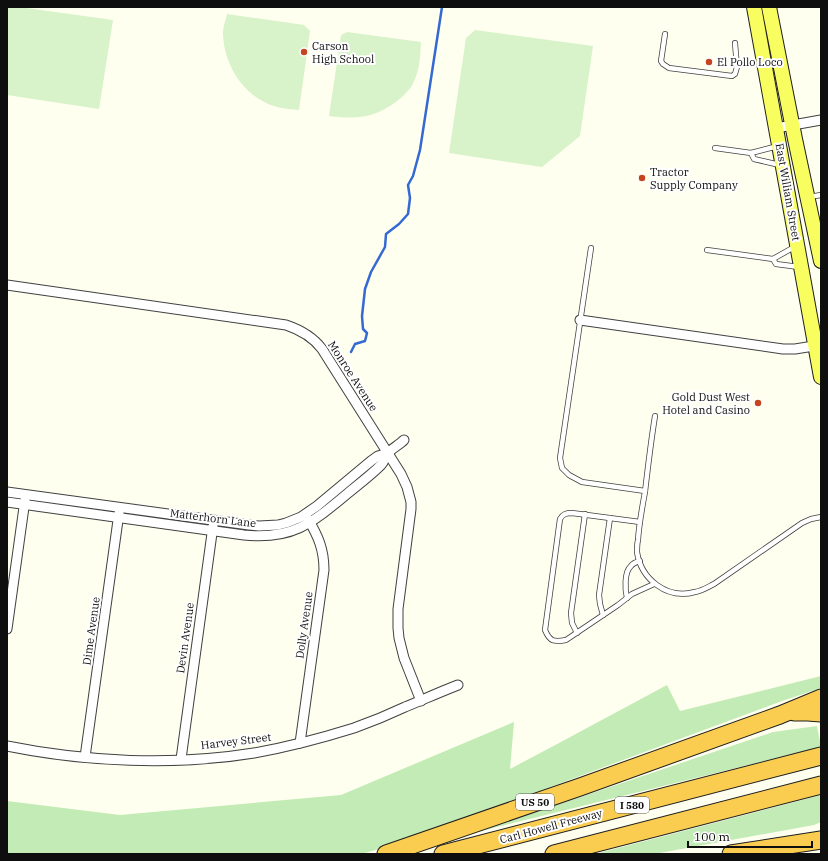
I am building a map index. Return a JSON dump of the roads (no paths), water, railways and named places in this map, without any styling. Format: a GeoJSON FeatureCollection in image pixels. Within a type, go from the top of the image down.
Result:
{"type":"FeatureCollection","features":[{"type":"Feature","properties":{"kind":"highway"},"geometry":{"type":"LineString","coordinates":[[780,715],[821,698]]}},
{"type":"Feature","properties":{"kind":"highway","name":"US 50"},"geometry":{"type":"LineString","coordinates":[[386,854],[580,787],[780,715],[798,712],[821,713]]}},
{"type":"Feature","properties":{"kind":"highway","name":"Carl Howell Freeway"},"geometry":{"type":"LineString","coordinates":[[444,854],[821,756]]}},
{"type":"Feature","properties":{"kind":"highway","name":"I 580"},"geometry":{"type":"LineString","coordinates":[[554,854],[821,785]]}},
{"type":"Feature","properties":{"kind":"highway"},"geometry":{"type":"LineString","coordinates":[[794,844],[821,831]]}},
{"type":"Feature","properties":{"kind":"highway"},"geometry":{"type":"LineString","coordinates":[[731,854],[821,840]]}},
{"type":"Feature","properties":{"kind":"main road","name":"East William Street"},"geometry":{"type":"LineString","coordinates":[[754,7],[801,267],[818,345],[821,377]]}},
{"type":"Feature","properties":{"kind":"main road","name":"East William Street"},"geometry":{"type":"LineString","coordinates":[[769,7],[792,125],[814,196],[821,261]]}},
{"type":"Feature","properties":{"kind":"street"},"geometry":{"type":"LineString","coordinates":[[776,128],[821,120]]}},
{"type":"Feature","properties":{"kind":"street","name":"Monroe Avenue"},"geometry":{"type":"LineString","coordinates":[[7,285],[286,325],[299,330],[312,338],[322,349],[388,453],[407,487],[411,502],[411,516],[398,609],[398,628],[404,658],[421,701]]}},
{"type":"Feature","properties":{"kind":"street"},"geometry":{"type":"LineString","coordinates":[[580,320],[783,349],[796,349],[818,345]]}},
{"type":"Feature","properties":{"kind":"street","name":"Matterhorn Lane"},"geometry":{"type":"LineString","coordinates":[[7,502],[254,536],[268,536],[289,532],[310,523],[323,514],[377,468],[383,462],[388,453],[404,440]]}},
{"type":"Feature","properties":{"kind":"street","name":"Matterhorn Lane"},"geometry":{"type":"LineString","coordinates":[[7,492],[248,525],[270,526],[286,523],[306,514],[371,461],[378,456],[388,453]]}},
{"type":"Feature","properties":{"kind":"street"},"geometry":{"type":"LineString","coordinates":[[7,629],[26,495]]}},
{"type":"Feature","properties":{"kind":"street","name":"Dime Avenue"},"geometry":{"type":"LineString","coordinates":[[85,757],[120,508]]}},
{"type":"Feature","properties":{"kind":"street","name":"Dolly Avenue"},"geometry":{"type":"LineString","coordinates":[[300,743],[324,570],[321,546],[306,514]]}},
{"type":"Feature","properties":{"kind":"street","name":"Devin Avenue"},"geometry":{"type":"LineString","coordinates":[[181,759],[214,520]]}},
{"type":"Feature","properties":{"kind":"street","name":"Harvey Street"},"geometry":{"type":"LineString","coordinates":[[7,746],[47,753],[132,760],[234,756],[300,743],[355,728],[458,685]]}},
{"type":"Feature","properties":{"kind":"lane"},"geometry":{"type":"LineString","coordinates":[[665,34],[661,61],[669,68],[732,76],[735,74],[737,67],[735,43]]}},
{"type":"Feature","properties":{"kind":"lane"},"geometry":{"type":"LineString","coordinates":[[715,148],[751,154],[779,146]]}},
{"type":"Feature","properties":{"kind":"lane"},"geometry":{"type":"LineString","coordinates":[[751,154],[754,158],[783,166]]}},
{"type":"Feature","properties":{"kind":"lane"},"geometry":{"type":"LineString","coordinates":[[708,250],[773,259],[797,245]]}},
{"type":"Feature","properties":{"kind":"lane"},"geometry":{"type":"LineString","coordinates":[[591,248],[560,458],[562,468],[569,475],[582,482],[645,491]]}},
{"type":"Feature","properties":{"kind":"lane"},"geometry":{"type":"LineString","coordinates":[[773,259],[776,264],[801,267]]}},
{"type":"Feature","properties":{"kind":"lane"},"geometry":{"type":"LineString","coordinates":[[655,416],[637,551],[646,575],[654,584],[664,589],[683,594],[704,590],[802,523],[821,517]]}},
{"type":"Feature","properties":{"kind":"lane"},"geometry":{"type":"LineString","coordinates":[[640,522],[585,514],[563,514],[560,519],[545,630],[548,637],[552,641],[566,640],[618,606],[632,594],[654,584]]}},
{"type":"Feature","properties":{"kind":"lane"},"geometry":{"type":"LineString","coordinates":[[576,633],[572,624],[571,613],[585,514]]}},
{"type":"Feature","properties":{"kind":"lane"},"geometry":{"type":"LineString","coordinates":[[603,615],[599,595],[610,518]]}},
{"type":"Feature","properties":{"kind":"lane"},"geometry":{"type":"LineString","coordinates":[[627,598],[625,590],[628,569],[632,564],[640,561]]}},
{"type":"Feature","properties":{"kind":"waterway"},"geometry":{"type":"LineString","coordinates":[[351,352],[355,344],[365,341],[367,333],[363,329],[362,316],[365,289],[371,272],[385,247],[386,234],[399,224],[408,214],[410,198],[408,185],[413,176],[420,150],[442,7]]}},
{"type":"Feature","properties":{"kind":"place","name":"Carson High School"},"geometry":{"type":"Point","coordinates":[304,52]}},
{"type":"Feature","properties":{"kind":"place","name":"El Pollo Loco"},"geometry":{"type":"Point","coordinates":[709,62]}},
{"type":"Feature","properties":{"kind":"place","name":"Tractor Supply Company"},"geometry":{"type":"Point","coordinates":[642,178]}},
{"type":"Feature","properties":{"kind":"place","name":"Gold Dust West Hotel and Casino"},"geometry":{"type":"Point","coordinates":[758,403]}}]}
